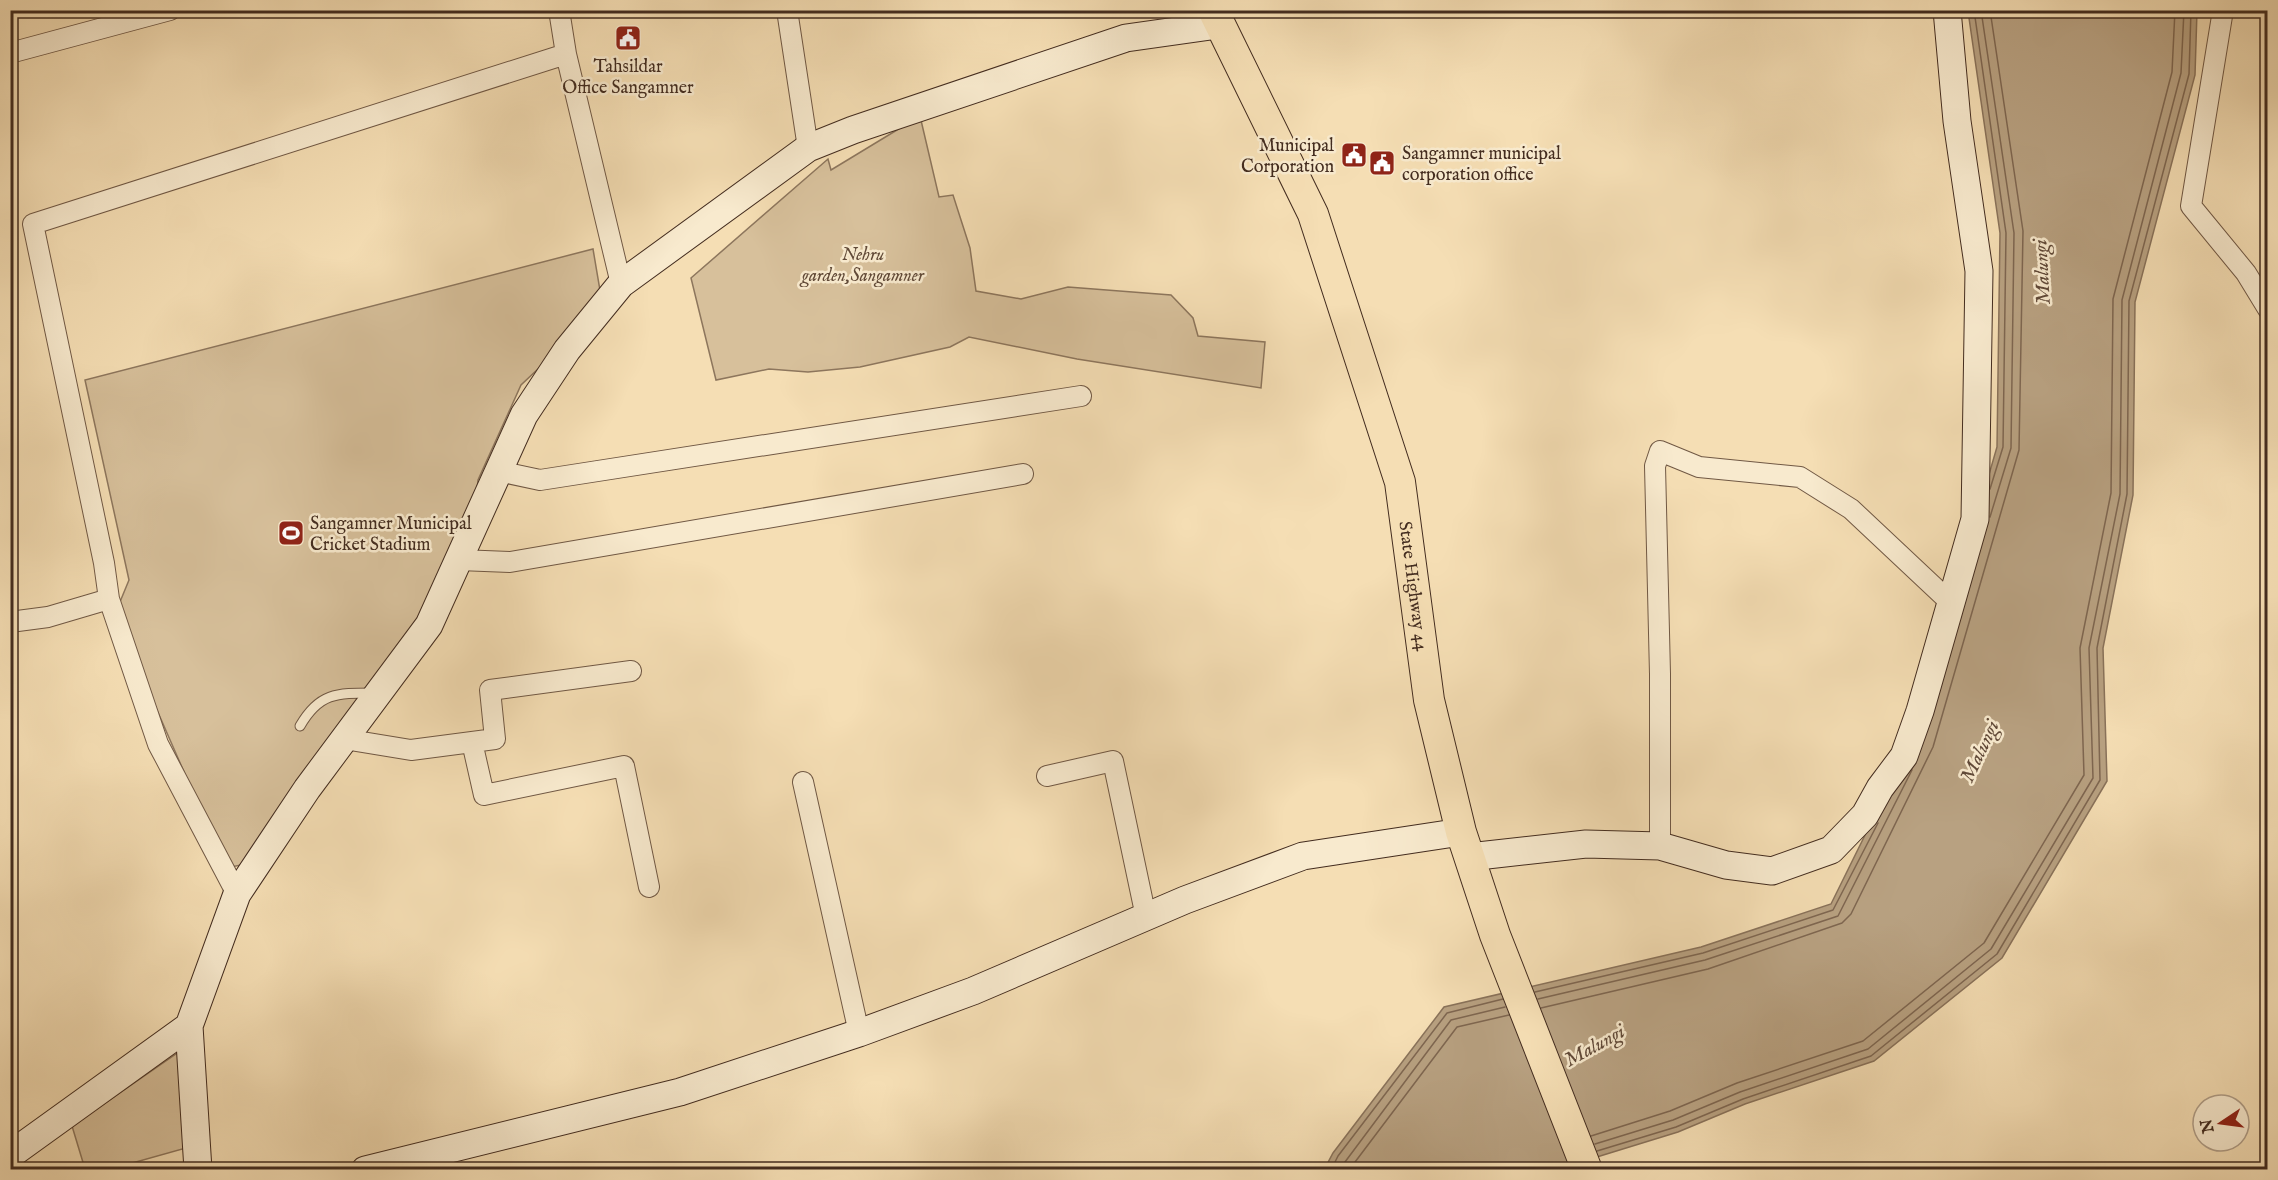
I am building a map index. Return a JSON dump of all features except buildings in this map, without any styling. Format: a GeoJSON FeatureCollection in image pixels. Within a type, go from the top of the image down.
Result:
{"type":"FeatureCollection","features":[{"type":"Feature","properties":{"kind":"main road","name":"State Highway 44"},"geometry":{"type":"LineString","coordinates":[[1216,17],[1313,214],[1400,482],[1429,700],[1465,844],[1495,936],[1587,1170]]}},
{"type":"Feature","properties":{"kind":"street"},"geometry":{"type":"LineString","coordinates":[[10,53],[170,10]]}},
{"type":"Feature","properties":{"kind":"street"},"geometry":{"type":"LineString","coordinates":[[559,10],[566,54],[621,284]]}},
{"type":"Feature","properties":{"kind":"street"},"geometry":{"type":"LineString","coordinates":[[787,10],[808,148]]}},
{"type":"Feature","properties":{"kind":"street"},"geometry":{"type":"LineString","coordinates":[[365,1170],[680,1092],[859,1033],[972,991],[1146,917],[1303,856],[1465,844],[1660,846],[1726,866],[1772,871],[1831,850],[1865,815],[1880,788],[1904,756],[1920,711],[1975,519],[1979,271],[1957,121],[1947,10]]}},
{"type":"Feature","properties":{"kind":"street"},"geometry":{"type":"LineString","coordinates":[[2223,10],[2191,206],[2246,273],[2268,309]]}},
{"type":"Feature","properties":{"kind":"street"},"geometry":{"type":"LineString","coordinates":[[198,1170],[189,1026],[237,894],[307,789],[429,625],[498,471],[530,406],[567,350],[621,284],[808,148],[853,130],[1126,38],[1216,17]]}},
{"type":"Feature","properties":{"kind":"street"},"geometry":{"type":"LineString","coordinates":[[237,894],[158,744],[109,599],[104,562],[33,224],[566,54]]}},
{"type":"Feature","properties":{"kind":"street"},"geometry":{"type":"LineString","coordinates":[[498,471],[540,480],[1080,396]]}},
{"type":"Feature","properties":{"kind":"street"},"geometry":{"type":"LineString","coordinates":[[1660,846],[1660,674],[1655,466],[1660,451],[1699,467],[1800,477],[1851,509],[1950,602]]}},
{"type":"Feature","properties":{"kind":"street"},"geometry":{"type":"LineString","coordinates":[[459,560],[510,562],[1023,474]]}},
{"type":"Feature","properties":{"kind":"street"},"geometry":{"type":"LineString","coordinates":[[10,622],[48,617],[109,599]]}},
{"type":"Feature","properties":{"kind":"street"},"geometry":{"type":"LineString","coordinates":[[344,739],[411,750],[495,739],[490,690],[631,671]]}},
{"type":"Feature","properties":{"kind":"street"},"geometry":{"type":"LineString","coordinates":[[472,742],[484,795],[624,766],[649,887]]}},
{"type":"Feature","properties":{"kind":"street"},"geometry":{"type":"LineString","coordinates":[[1047,776],[1113,761],[1146,917]]}},
{"type":"Feature","properties":{"kind":"street"},"geometry":{"type":"LineString","coordinates":[[803,782],[859,1033]]}},
{"type":"Feature","properties":{"kind":"street"},"geometry":{"type":"LineString","coordinates":[[10,1155],[189,1026]]}},
{"type":"Feature","properties":{"kind":"lane"},"geometry":{"type":"LineString","coordinates":[[300,726],[310,707],[321,699],[348,693],[378,693]]}},
{"type":"Feature","properties":{"kind":"green space","name":"Nehru garden,Sangamner"},"geometry":{"type":"Polygon","coordinates":[[[920,116],[939,197],[953,195],[970,248],[976,291],[1021,299],[1068,287],[1171,295],[1193,318],[1198,336],[1265,342],[1261,388],[1077,359],[969,337],[950,347],[860,367],[808,372],[769,369],[716,380],[691,278],[828,159],[831,170],[920,116]]]}},
{"type":"Feature","properties":{"kind":"green space","name":"Sangamner Municipal Cricket Stadium"},"geometry":{"type":"Polygon","coordinates":[[[593,249],[603,308],[521,385],[478,480],[476,499],[449,566],[402,643],[251,863],[226,868],[115,614],[129,580],[85,380],[593,249]]]}},
{"type":"Feature","properties":{"kind":"green space"},"geometry":{"type":"Polygon","coordinates":[[[189,1045],[186,1148],[111,1169],[85,1169],[72,1126],[189,1045]]]}},
{"type":"Feature","properties":{"kind":"water","name":"Malungi"},"geometry":{"type":"Polygon","coordinates":[[[1968,11],[2197,11],[2195,75],[2135,302],[2133,495],[2103,648],[2107,781],[2002,958],[1874,1061],[1745,1104],[1678,1132],[1558,1169],[1324,1170],[1333,1153],[1444,1007],[1701,947],[1831,904],[1912,740],[1997,447],[2000,233],[1968,11]]]}},
{"type":"Feature","properties":{"kind":"place","name":"Tahsildar Office Sangamner"},"geometry":{"type":"Point","coordinates":[628,38]}},
{"type":"Feature","properties":{"kind":"place","name":"Municipal Corporation"},"geometry":{"type":"Point","coordinates":[1354,155]}},
{"type":"Feature","properties":{"kind":"place","name":"Sangamner municipal corporation office"},"geometry":{"type":"Point","coordinates":[1382,163]}},
{"type":"Feature","properties":{"kind":"place","name":"Sangamner Municipal Cricket Stadium"},"geometry":{"type":"Point","coordinates":[291,533]}}]}
